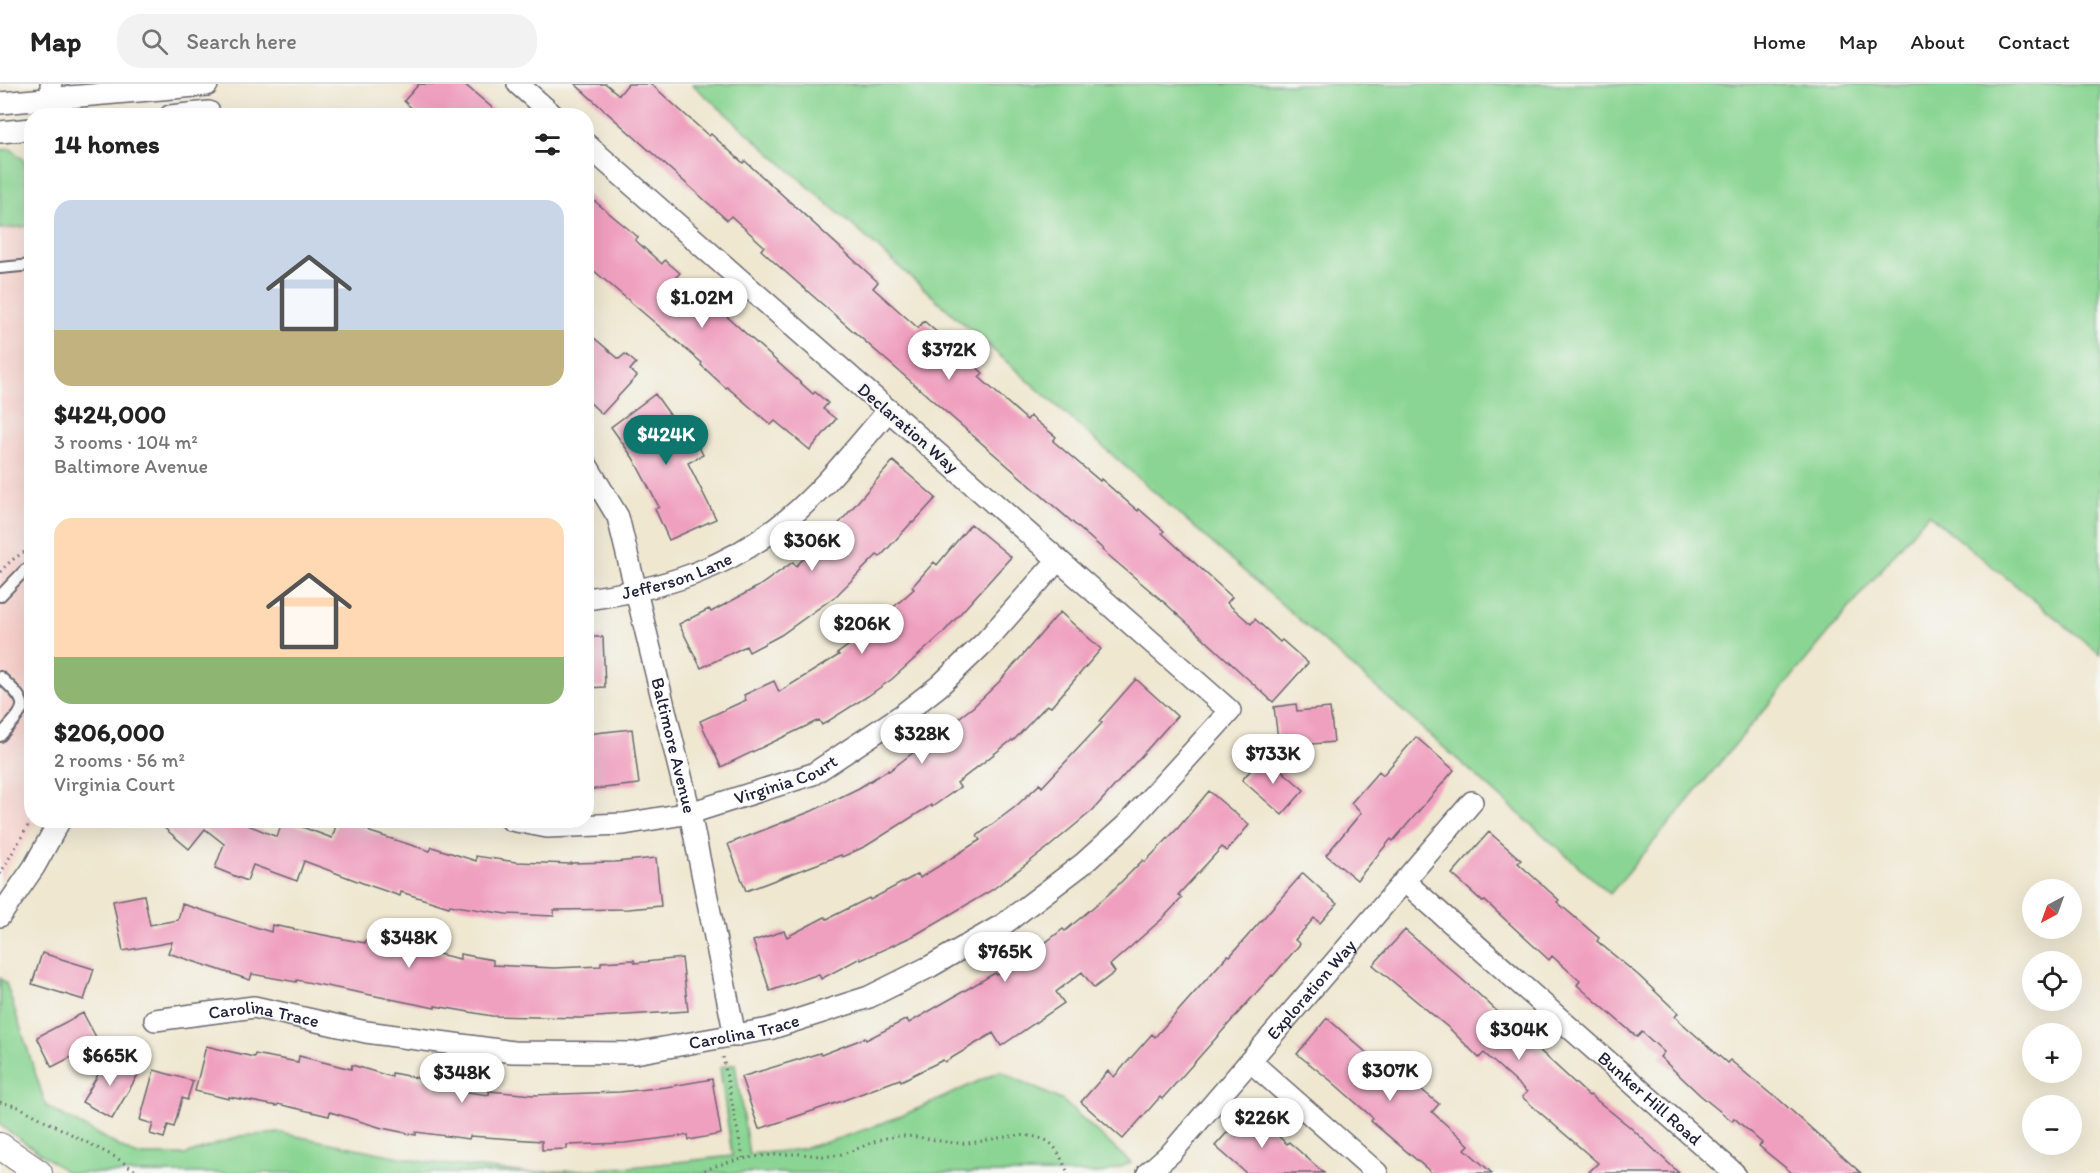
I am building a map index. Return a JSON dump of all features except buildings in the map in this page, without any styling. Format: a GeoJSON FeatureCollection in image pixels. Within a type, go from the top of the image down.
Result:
{"type":"FeatureCollection","features":[{"type":"Feature","properties":{"kind":"street"},"geometry":{"type":"LineString","coordinates":[[518,84],[545,108]]}},
{"type":"Feature","properties":{"kind":"street"},"geometry":{"type":"LineString","coordinates":[[0,103],[207,85],[209,108]]}},
{"type":"Feature","properties":{"kind":"street"},"geometry":{"type":"LineString","coordinates":[[0,132],[24,137]]}},
{"type":"Feature","properties":{"kind":"street","name":"Declaration Way"},"geometry":{"type":"LineString","coordinates":[[594,151],[1230,711]]}},
{"type":"Feature","properties":{"kind":"street","name":"Jefferson Lane"},"geometry":{"type":"LineString","coordinates":[[594,598],[669,584],[729,559],[790,518],[889,410]]}},
{"type":"Feature","properties":{"kind":"street","name":"Baltimore Avenue"},"geometry":{"type":"LineString","coordinates":[[594,477],[618,517],[690,813],[729,1044]]}},
{"type":"Feature","properties":{"kind":"street","name":"Virginia Court"},"geometry":{"type":"LineString","coordinates":[[594,825],[624,824],[690,813],[813,774],[902,715],[939,686],[986,641],[1058,560]]}},
{"type":"Feature","properties":{"kind":"street","name":"Carolina Trace"},"geometry":{"type":"LineString","coordinates":[[155,1020],[254,1007],[366,1032],[513,1052],[635,1053],[729,1044],[869,997],[931,966],[1004,924],[1084,863],[1125,826],[1230,711]]}},
{"type":"Feature","properties":{"kind":"street","name":"Exploration Way"},"geometry":{"type":"LineString","coordinates":[[1148,1173],[1172,1152],[1472,802]]}},
{"type":"Feature","properties":{"kind":"street"},"geometry":{"type":"LineString","coordinates":[[0,916],[34,867],[56,828]]}},
{"type":"Feature","properties":{"kind":"street","name":"Bunker Hill Road"},"geometry":{"type":"LineString","coordinates":[[1404,881],[1734,1173]]}},
{"type":"Feature","properties":{"kind":"street"},"geometry":{"type":"LineString","coordinates":[[1250,1061],[1377,1173]]}},
{"type":"Feature","properties":{"kind":"street"},"geometry":{"type":"LineString","coordinates":[[0,1146],[39,1173]]}},
{"type":"Feature","properties":{"kind":"lane"},"geometry":{"type":"LineString","coordinates":[[0,268],[24,266]]}},
{"type":"Feature","properties":{"kind":"lane"},"geometry":{"type":"LineString","coordinates":[[0,596],[24,571]]}},
{"type":"Feature","properties":{"kind":"lane"},"geometry":{"type":"LineString","coordinates":[[0,677],[20,695],[22,704],[22,710],[18,716],[0,736]]}},
{"type":"Feature","properties":{"kind":"path"},"geometry":{"type":"LineString","coordinates":[[0,874],[27,828]]}},
{"type":"Feature","properties":{"kind":"path"},"geometry":{"type":"LineString","coordinates":[[729,1044],[743,1158]]}},
{"type":"Feature","properties":{"kind":"path"},"geometry":{"type":"LineString","coordinates":[[0,1102],[29,1112],[115,1156],[139,1173]]}},
{"type":"Feature","properties":{"kind":"path"},"geometry":{"type":"LineString","coordinates":[[699,1173],[716,1165],[743,1158],[794,1154],[830,1156],[847,1153],[886,1138],[902,1136],[968,1143],[1012,1135],[1045,1140],[1056,1148],[1068,1173]]}},
{"type":"Feature","properties":{"kind":"shaded area"},"geometry":{"type":"Polygon","coordinates":[[[24,227],[24,828],[33,828],[0,880],[0,229],[24,227]]]}},
{"type":"Feature","properties":{"kind":"green space"},"geometry":{"type":"Polygon","coordinates":[[[692,84],[2100,84],[2100,654],[1928,514],[1610,894],[692,84]]]}},
{"type":"Feature","properties":{"kind":"green space"},"geometry":{"type":"Polygon","coordinates":[[[11,149],[24,160],[24,227],[0,229],[0,150],[11,149]]]}},
{"type":"Feature","properties":{"kind":"green space"},"geometry":{"type":"Polygon","coordinates":[[[0,978],[6,983],[46,1106],[135,1155],[185,1155],[240,1136],[281,1133],[425,1162],[528,1173],[68,1173],[0,1125],[0,978]]]}},
{"type":"Feature","properties":{"kind":"green space"},"geometry":{"type":"Polygon","coordinates":[[[735,1064],[749,1154],[797,1149],[855,1133],[928,1104],[1000,1071],[1063,1101],[1131,1163],[1104,1173],[528,1173],[631,1167],[732,1156],[720,1067],[735,1064]]]}}]}
